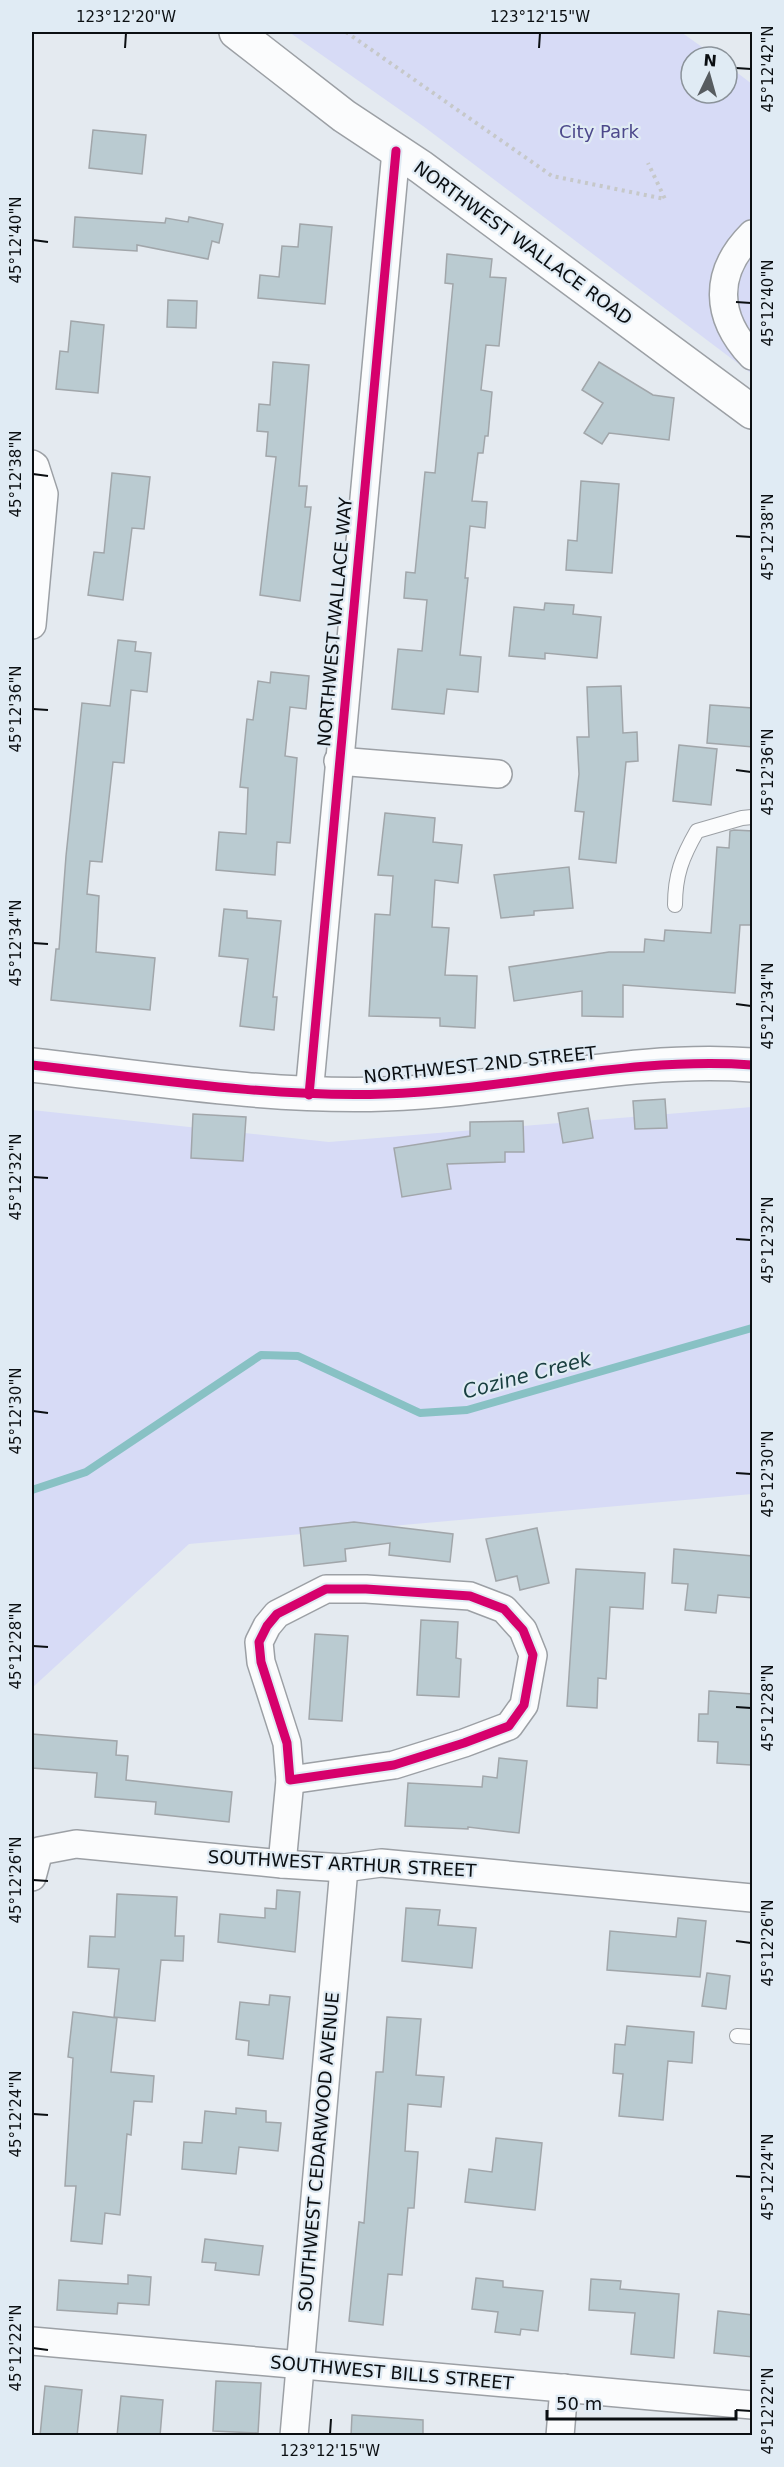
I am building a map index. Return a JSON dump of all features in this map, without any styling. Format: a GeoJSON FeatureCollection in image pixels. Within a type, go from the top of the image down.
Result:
{"type":"FeatureCollection","features":[{"type":"Feature","properties":{"kind":"main road","name":"NORTHWEST WALLACE ROAD"},"geometry":{"type":"LineString","coordinates":[[236,32],[344,116],[421,167],[753,412]]}},
{"type":"Feature","properties":{"kind":"main road","name":"NORTHWEST 2ND STREET"},"geometry":{"type":"LineString","coordinates":[[32,1065],[309,1095],[387,1094],[454,1088],[634,1065],[719,1062],[753,1065]]}},
{"type":"Feature","properties":{"kind":"street","name":"NORTHWEST WALLACE WAY"},"geometry":{"type":"LineString","coordinates":[[309,1095],[338,761],[396,152]]}},
{"type":"Feature","properties":{"kind":"street"},"geometry":{"type":"LineString","coordinates":[[753,234],[731,260],[724,284],[724,309],[737,337],[753,356]]}},
{"type":"Feature","properties":{"kind":"street"},"geometry":{"type":"LineString","coordinates":[[32,464],[35,466],[44,494],[32,625]]}},
{"type":"Feature","properties":{"kind":"street"},"geometry":{"type":"LineString","coordinates":[[338,761],[498,774]]}},
{"type":"Feature","properties":{"kind":"street"},"geometry":{"type":"LineString","coordinates":[[282,1864],[290,1780],[287,1743],[261,1662],[259,1642],[267,1626],[277,1614],[326,1589],[366,1589],[470,1596],[504,1609],[523,1630],[533,1655],[524,1705],[509,1726],[394,1765],[290,1780]]}},
{"type":"Feature","properties":{"kind":"street","name":"SOUTHWEST ARTHUR STREET"},"geometry":{"type":"LineString","coordinates":[[32,1877],[39,1851],[76,1844],[344,1868],[381,1863],[753,1898]]}},
{"type":"Feature","properties":{"kind":"street","name":"SOUTHWEST CEDARWOOD AVENUE"},"geometry":{"type":"LineString","coordinates":[[294,2436],[344,1868]]}},
{"type":"Feature","properties":{"kind":"street","name":"SOUTHWEST BILLS STREET"},"geometry":{"type":"LineString","coordinates":[[32,2341],[753,2405]]}},
{"type":"Feature","properties":{"kind":"street"},"geometry":{"type":"LineString","coordinates":[[560,2436],[564,2388]]}},
{"type":"Feature","properties":{"kind":"lane"},"geometry":{"type":"LineString","coordinates":[[675,905],[675,882],[684,853],[697,831],[753,817]]}},
{"type":"Feature","properties":{"kind":"lane"},"geometry":{"type":"LineString","coordinates":[[737,2036],[753,2037]]}},
{"type":"Feature","properties":{"kind":"path"},"geometry":{"type":"LineString","coordinates":[[346,32],[552,176],[665,200],[648,163]]}},
{"type":"Feature","properties":{"kind":"green space","name":"City Park"},"geometry":{"type":"Polygon","coordinates":[[[289,32],[681,32],[699,45],[679,45],[679,105],[739,105],[739,74],[752,84],[752,374],[423,126],[289,32]]]}},
{"type":"Feature","properties":{"kind":"green space"},"geometry":{"type":"Polygon","coordinates":[[[752,1107],[752,1494],[189,1544],[32,1688],[32,1110],[329,1142],[752,1107]]]}},
{"type":"Feature","properties":{"kind":"building"},"geometry":{"type":"Polygon","coordinates":[[[93,130],[146,135],[142,174],[89,168],[93,130]]]}},
{"type":"Feature","properties":{"kind":"building"},"geometry":{"type":"Polygon","coordinates":[[[75,217],[165,223],[166,218],[188,222],[189,217],[223,224],[219,243],[212,241],[208,259],[137,245],[137,251],[73,247],[75,217]]]}},
{"type":"Feature","properties":{"kind":"building"},"geometry":{"type":"Polygon","coordinates":[[[300,224],[332,227],[325,304],[258,298],[260,275],[279,277],[282,246],[298,247],[300,224]]]}},
{"type":"Feature","properties":{"kind":"building"},"geometry":{"type":"Polygon","coordinates":[[[447,254],[492,259],[490,277],[506,278],[499,346],[486,345],[481,390],[492,392],[488,436],[485,436],[483,453],[478,453],[472,501],[487,502],[485,528],[470,526],[465,578],[468,578],[460,655],[481,657],[478,692],[447,689],[444,714],[392,709],[398,649],[422,651],[427,600],[404,598],[406,572],[415,573],[425,472],[435,473],[453,284],[445,283],[447,254]]]}},
{"type":"Feature","properties":{"kind":"building"},"geometry":{"type":"Polygon","coordinates":[[[168,300],[197,301],[196,328],[167,327],[168,300]]]}},
{"type":"Feature","properties":{"kind":"building"},"geometry":{"type":"Polygon","coordinates":[[[71,321],[104,325],[98,393],[56,389],[60,351],[68,352],[71,321]]]}},
{"type":"Feature","properties":{"kind":"building"},"geometry":{"type":"Polygon","coordinates":[[[273,362],[309,365],[299,486],[307,486],[305,507],[311,507],[300,601],[260,595],[276,457],[266,456],[268,432],[257,431],[259,404],[270,405],[273,362]]]}},
{"type":"Feature","properties":{"kind":"building"},"geometry":{"type":"Polygon","coordinates":[[[599,362],[653,395],[674,398],[669,440],[609,433],[602,444],[584,433],[603,403],[582,390],[599,362]]]}},
{"type":"Feature","properties":{"kind":"building"},"geometry":{"type":"Polygon","coordinates":[[[112,473],[150,477],[144,529],[132,528],[123,600],[88,595],[94,552],[104,553],[112,473]]]}},
{"type":"Feature","properties":{"kind":"building"},"geometry":{"type":"Polygon","coordinates":[[[581,481],[619,484],[612,573],[566,570],[568,540],[577,541],[581,481]]]}},
{"type":"Feature","properties":{"kind":"building"},"geometry":{"type":"Polygon","coordinates":[[[545,603],[574,605],[573,614],[601,617],[597,658],[545,653],[545,659],[509,656],[514,607],[544,610],[545,603]]]}},
{"type":"Feature","properties":{"kind":"building"},"geometry":{"type":"Polygon","coordinates":[[[118,640],[136,642],[135,651],[151,653],[147,692],[131,690],[124,763],[113,762],[102,862],[90,861],[87,894],[99,896],[96,952],[155,958],[150,1010],[51,1000],[56,949],[59,949],[82,703],[110,706],[118,640]]]}},
{"type":"Feature","properties":{"kind":"building"},"geometry":{"type":"Polygon","coordinates":[[[271,672],[309,676],[306,709],[290,707],[285,756],[297,758],[290,843],[277,842],[275,875],[216,870],[219,832],[246,834],[248,788],[240,787],[247,719],[253,720],[258,681],[270,683],[271,672]]]}},
{"type":"Feature","properties":{"kind":"building"},"geometry":{"type":"Polygon","coordinates":[[[621,686],[623,733],[637,732],[638,761],[626,762],[616,863],[579,859],[584,812],[575,811],[579,774],[577,737],[589,737],[587,687],[621,686]]]}},
{"type":"Feature","properties":{"kind":"building"},"geometry":{"type":"Polygon","coordinates":[[[710,705],[753,708],[753,747],[707,743],[710,705]]]}},
{"type":"Feature","properties":{"kind":"building"},"geometry":{"type":"Polygon","coordinates":[[[679,745],[717,749],[711,805],[673,801],[679,745]]]}},
{"type":"Feature","properties":{"kind":"building"},"geometry":{"type":"Polygon","coordinates":[[[385,813],[435,818],[433,842],[462,845],[458,883],[435,880],[432,927],[449,928],[445,975],[477,976],[475,1028],[440,1026],[440,1018],[369,1016],[375,914],[390,915],[393,876],[378,875],[385,813]]]}},
{"type":"Feature","properties":{"kind":"building"},"geometry":{"type":"Polygon","coordinates":[[[730,831],[753,831],[753,925],[740,925],[735,993],[623,985],[623,1017],[582,1016],[582,991],[514,1001],[509,967],[609,952],[644,952],[645,939],[664,941],[665,930],[711,933],[717,847],[729,848],[730,831]]]}},
{"type":"Feature","properties":{"kind":"building"},"geometry":{"type":"Polygon","coordinates":[[[569,867],[573,908],[534,911],[534,915],[501,918],[494,875],[569,867]]]}},
{"type":"Feature","properties":{"kind":"building"},"geometry":{"type":"Polygon","coordinates":[[[224,909],[247,911],[247,918],[281,921],[273,997],[277,997],[274,1030],[240,1026],[248,959],[219,956],[224,909]]]}},
{"type":"Feature","properties":{"kind":"building"},"geometry":{"type":"Polygon","coordinates":[[[665,1099],[667,1128],[635,1129],[633,1101],[665,1099]]]}},
{"type":"Feature","properties":{"kind":"building"},"geometry":{"type":"Polygon","coordinates":[[[588,1108],[593,1138],[563,1143],[558,1113],[588,1108]]]}},
{"type":"Feature","properties":{"kind":"building"},"geometry":{"type":"Polygon","coordinates":[[[193,1114],[246,1117],[243,1161],[191,1158],[193,1114]]]}},
{"type":"Feature","properties":{"kind":"building"},"geometry":{"type":"Polygon","coordinates":[[[523,1121],[524,1152],[505,1152],[505,1162],[447,1164],[451,1189],[402,1197],[394,1148],[470,1136],[470,1122],[523,1121]]]}},
{"type":"Feature","properties":{"kind":"building"},"geometry":{"type":"Polygon","coordinates":[[[354,1522],[453,1534],[450,1562],[389,1555],[390,1543],[345,1549],[346,1561],[304,1566],[300,1528],[354,1522]]]}},
{"type":"Feature","properties":{"kind":"building"},"geometry":{"type":"Polygon","coordinates":[[[537,1528],[549,1583],[520,1590],[517,1576],[496,1581],[486,1539],[537,1528]]]}},
{"type":"Feature","properties":{"kind":"building"},"geometry":{"type":"Polygon","coordinates":[[[674,1549],[753,1556],[753,1598],[718,1595],[716,1613],[685,1610],[688,1584],[672,1583],[674,1549]]]}},
{"type":"Feature","properties":{"kind":"building"},"geometry":{"type":"Polygon","coordinates":[[[576,1569],[645,1573],[643,1609],[610,1607],[606,1679],[598,1678],[597,1708],[567,1706],[576,1569]]]}},
{"type":"Feature","properties":{"kind":"building"},"geometry":{"type":"Polygon","coordinates":[[[421,1620],[458,1622],[456,1658],[461,1659],[459,1697],[417,1695],[421,1620]]]}},
{"type":"Feature","properties":{"kind":"building"},"geometry":{"type":"Polygon","coordinates":[[[315,1634],[348,1636],[342,1721],[309,1719],[315,1634]]]}},
{"type":"Feature","properties":{"kind":"building"},"geometry":{"type":"Polygon","coordinates":[[[709,1691],[753,1694],[751,1765],[717,1763],[718,1742],[698,1741],[699,1714],[708,1714],[709,1691]]]}},
{"type":"Feature","properties":{"kind":"building"},"geometry":{"type":"Polygon","coordinates":[[[32,1734],[117,1741],[116,1755],[128,1756],[126,1780],[232,1792],[229,1822],[155,1814],[156,1802],[95,1797],[97,1773],[32,1768],[32,1734]]]}},
{"type":"Feature","properties":{"kind":"building"},"geometry":{"type":"Polygon","coordinates":[[[499,1758],[527,1761],[519,1833],[468,1827],[468,1829],[405,1826],[408,1783],[482,1787],[483,1776],[497,1778],[499,1758]]]}},
{"type":"Feature","properties":{"kind":"building"},"geometry":{"type":"Polygon","coordinates":[[[277,1890],[300,1892],[295,1952],[218,1942],[220,1914],[265,1918],[265,1908],[276,1909],[277,1890]]]}},
{"type":"Feature","properties":{"kind":"building"},"geometry":{"type":"Polygon","coordinates":[[[117,1894],[177,1897],[175,1936],[184,1936],[183,1961],[161,1960],[155,2021],[114,2017],[119,1969],[88,1967],[90,1936],[115,1937],[117,1894]]]}},
{"type":"Feature","properties":{"kind":"building"},"geometry":{"type":"Polygon","coordinates":[[[406,1908],[440,1910],[438,1925],[476,1928],[472,1968],[402,1961],[406,1908]]]}},
{"type":"Feature","properties":{"kind":"building"},"geometry":{"type":"Polygon","coordinates":[[[678,1918],[706,1921],[700,1977],[607,1970],[610,1931],[676,1937],[678,1918]]]}},
{"type":"Feature","properties":{"kind":"building"},"geometry":{"type":"Polygon","coordinates":[[[707,1973],[730,1976],[726,2009],[702,2006],[707,1973]]]}},
{"type":"Feature","properties":{"kind":"building"},"geometry":{"type":"Polygon","coordinates":[[[270,1995],[290,1997],[283,2059],[248,2055],[249,2041],[236,2039],[240,2002],[269,2005],[270,1995]]]}},
{"type":"Feature","properties":{"kind":"building"},"geometry":{"type":"Polygon","coordinates":[[[73,2012],[117,2018],[111,2072],[154,2076],[152,2102],[134,2101],[131,2135],[127,2134],[120,2215],[105,2213],[102,2244],[71,2241],[76,2186],[65,2186],[73,2058],[68,2057],[73,2012]]]}},
{"type":"Feature","properties":{"kind":"building"},"geometry":{"type":"Polygon","coordinates":[[[387,2017],[421,2019],[416,2075],[444,2077],[441,2107],[408,2104],[405,2151],[418,2152],[414,2208],[408,2208],[402,2275],[388,2274],[383,2325],[349,2321],[359,2222],[364,2223],[376,2072],[383,2072],[387,2017]]]}},
{"type":"Feature","properties":{"kind":"building"},"geometry":{"type":"Polygon","coordinates":[[[627,2026],[694,2032],[692,2063],[668,2061],[663,2120],[619,2116],[623,2074],[613,2073],[615,2044],[625,2045],[627,2026]]]}},
{"type":"Feature","properties":{"kind":"building"},"geometry":{"type":"Polygon","coordinates":[[[236,2108],[266,2111],[266,2122],[281,2123],[278,2151],[239,2147],[236,2174],[182,2169],[184,2142],[202,2143],[205,2111],[236,2114],[236,2108]]]}},
{"type":"Feature","properties":{"kind":"building"},"geometry":{"type":"Polygon","coordinates":[[[496,2138],[542,2143],[535,2210],[465,2202],[469,2169],[492,2172],[496,2138]]]}},
{"type":"Feature","properties":{"kind":"building"},"geometry":{"type":"Polygon","coordinates":[[[205,2239],[263,2246],[259,2275],[215,2270],[216,2263],[202,2262],[205,2239]]]}},
{"type":"Feature","properties":{"kind":"building"},"geometry":{"type":"Polygon","coordinates":[[[128,2275],[151,2277],[149,2305],[118,2303],[117,2314],[57,2310],[59,2280],[128,2284],[128,2275]]]}},
{"type":"Feature","properties":{"kind":"building"},"geometry":{"type":"Polygon","coordinates":[[[476,2278],[503,2281],[503,2287],[543,2291],[538,2331],[521,2329],[520,2335],[495,2332],[498,2312],[472,2309],[476,2278]]]}},
{"type":"Feature","properties":{"kind":"building"},"geometry":{"type":"Polygon","coordinates":[[[591,2279],[621,2281],[620,2289],[679,2294],[674,2358],[631,2354],[635,2313],[589,2310],[591,2279]]]}},
{"type":"Feature","properties":{"kind":"building"},"geometry":{"type":"Polygon","coordinates":[[[718,2311],[753,2315],[753,2357],[714,2353],[718,2311]]]}},
{"type":"Feature","properties":{"kind":"building"},"geometry":{"type":"Polygon","coordinates":[[[216,2381],[261,2383],[258,2433],[213,2431],[216,2381]]]}},
{"type":"Feature","properties":{"kind":"building"},"geometry":{"type":"Polygon","coordinates":[[[45,2386],[82,2390],[77,2436],[40,2436],[45,2386]]]}},
{"type":"Feature","properties":{"kind":"building"},"geometry":{"type":"Polygon","coordinates":[[[121,2396],[163,2400],[160,2436],[117,2436],[121,2396]]]}},
{"type":"Feature","properties":{"kind":"building"},"geometry":{"type":"Polygon","coordinates":[[[352,2415],[423,2420],[423,2436],[351,2436],[352,2415]]]}},
{"type":"Feature","properties":{"kind":"waterway","name":"Cozine Creek"},"geometry":{"type":"LineString","coordinates":[[32,1490],[86,1472],[261,1355],[298,1356],[420,1413],[467,1410],[752,1328]]}},
{"type":"Feature","properties":{"kind":"cycle path"},"geometry":{"type":"LineString","coordinates":[[309,1095],[396,151]]}},
{"type":"Feature","properties":{"kind":"cycle path"},"geometry":{"type":"LineString","coordinates":[[32,1065],[208,1086],[342,1094],[385,1094],[477,1087],[660,1065],[706,1063],[752,1065]]}},
{"type":"Feature","properties":{"kind":"cycle path"},"geometry":{"type":"LineString","coordinates":[[326,1589],[366,1589],[470,1596],[504,1609],[523,1630],[533,1655],[524,1705],[509,1726],[464,1743],[394,1765],[290,1780],[287,1743],[261,1662],[259,1642],[267,1626],[277,1614],[326,1589]]}}]}
